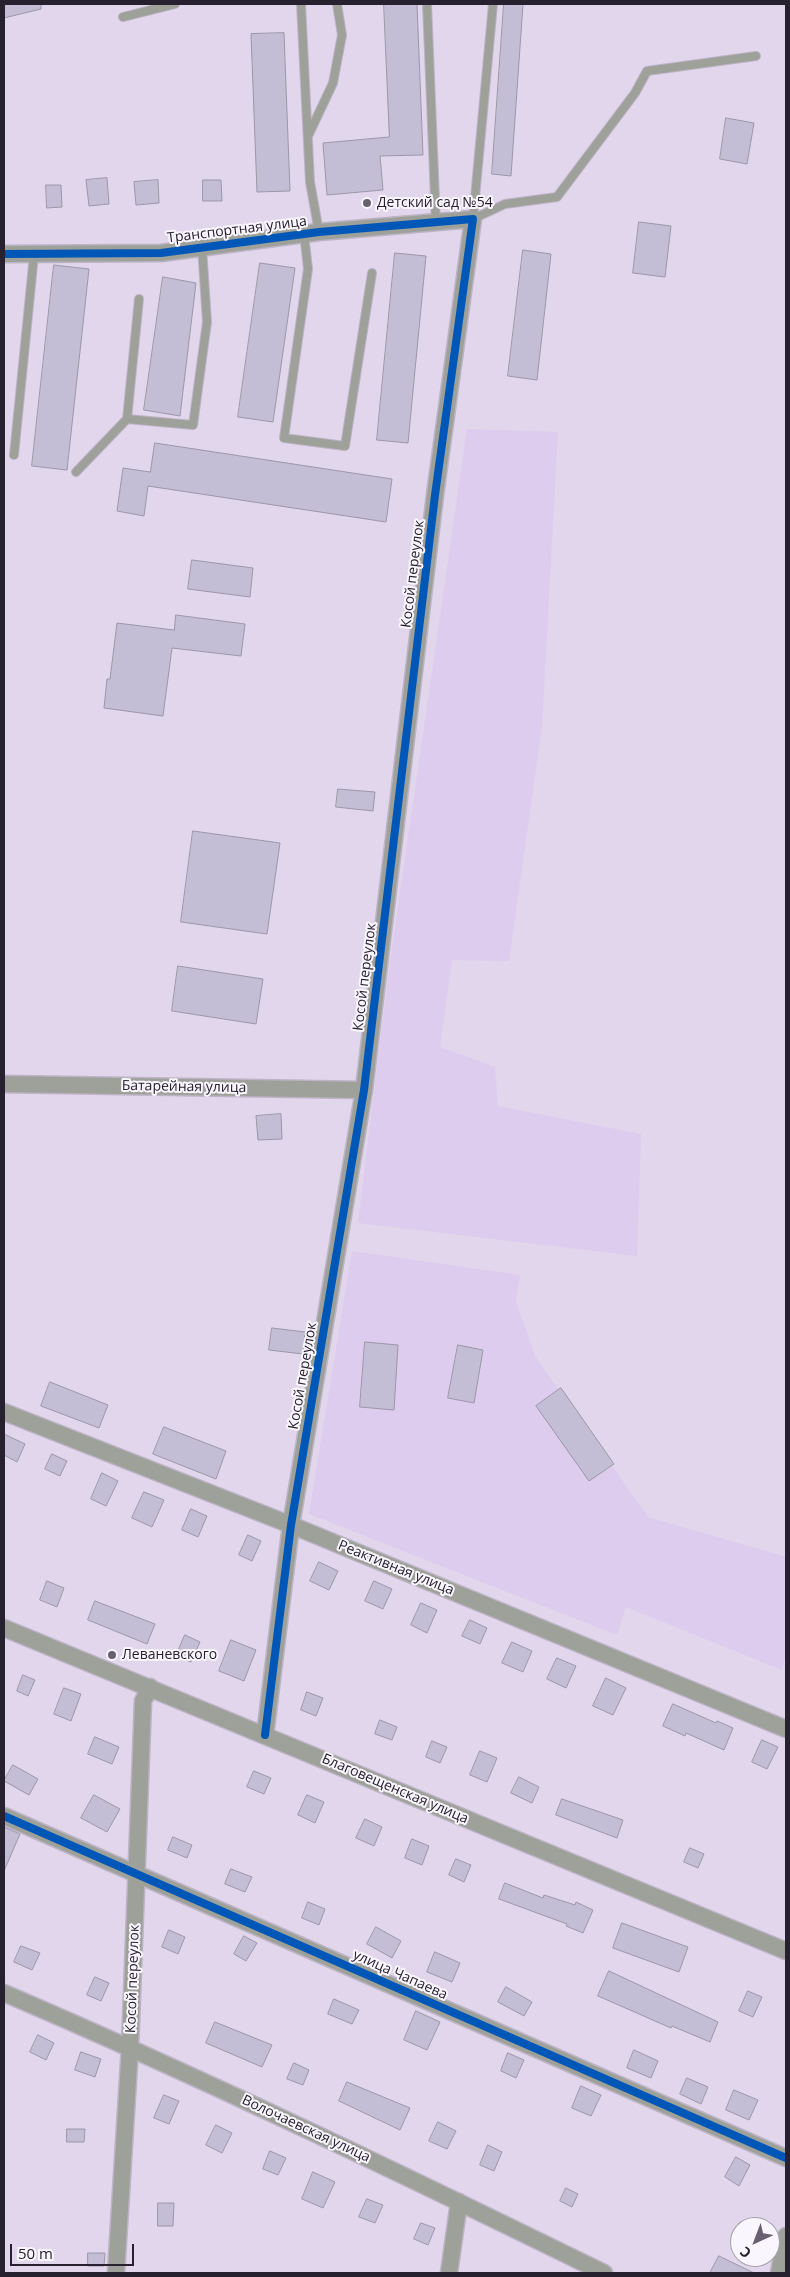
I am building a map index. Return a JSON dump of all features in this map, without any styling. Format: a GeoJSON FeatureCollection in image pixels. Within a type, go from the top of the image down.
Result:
{"type":"FeatureCollection","features":[{"type":"Feature","properties":{"kind":"street","name":"Транспортная улица"},"geometry":{"type":"LineString","coordinates":[[4,254],[161,253],[312,233],[473,219]]}},
{"type":"Feature","properties":{"kind":"street","name":"Косой переулок"},"geometry":{"type":"LineString","coordinates":[[265,1735],[291,1525],[364,1090],[435,495],[473,219]]}},
{"type":"Feature","properties":{"kind":"street","name":"Батарейная улица"},"geometry":{"type":"LineString","coordinates":[[4,1084],[364,1090]]}},
{"type":"Feature","properties":{"kind":"street","name":"Реактивная улица"},"geometry":{"type":"LineString","coordinates":[[4,1412],[291,1525],[786,1730]]}},
{"type":"Feature","properties":{"kind":"street","name":"Благовещенская улица"},"geometry":{"type":"LineString","coordinates":[[4,1628],[786,1951]]}},
{"type":"Feature","properties":{"kind":"street","name":"Косой переулок"},"geometry":{"type":"LineString","coordinates":[[116,2273],[130,2047],[143,1701],[150,1687]]}},
{"type":"Feature","properties":{"kind":"street","name":"улица Чапаева"},"geometry":{"type":"LineString","coordinates":[[4,1816],[786,2158]]}},
{"type":"Feature","properties":{"kind":"street","name":"Волочаевская улица"},"geometry":{"type":"LineString","coordinates":[[4,1993],[130,2047],[459,2202],[604,2273]]}},
{"type":"Feature","properties":{"kind":"street"},"geometry":{"type":"LineString","coordinates":[[448,2273],[459,2202]]}},
{"type":"Feature","properties":{"kind":"street"},"geometry":{"type":"LineString","coordinates":[[779,2273],[786,2236]]}},
{"type":"Feature","properties":{"kind":"lane"},"geometry":{"type":"LineString","coordinates":[[123,17],[175,4]]}},
{"type":"Feature","properties":{"kind":"lane"},"geometry":{"type":"LineString","coordinates":[[301,4],[312,233],[284,438],[346,446],[372,272]]}},
{"type":"Feature","properties":{"kind":"lane"},"geometry":{"type":"LineString","coordinates":[[308,136],[333,83],[342,35],[337,4]]}},
{"type":"Feature","properties":{"kind":"lane"},"geometry":{"type":"LineString","coordinates":[[427,4],[436,223]]}},
{"type":"Feature","properties":{"kind":"lane"},"geometry":{"type":"LineString","coordinates":[[473,219],[493,4]]}},
{"type":"Feature","properties":{"kind":"lane"},"geometry":{"type":"LineString","coordinates":[[473,219],[505,204],[557,197],[635,93],[647,71],[756,56]]}},
{"type":"Feature","properties":{"kind":"lane"},"geometry":{"type":"LineString","coordinates":[[127,419],[193,426],[207,322],[202,247]]}},
{"type":"Feature","properties":{"kind":"lane"},"geometry":{"type":"LineString","coordinates":[[14,455],[34,255]]}},
{"type":"Feature","properties":{"kind":"lane"},"geometry":{"type":"LineString","coordinates":[[76,472],[127,419],[139,299]]}},
{"type":"Feature","properties":{"kind":"shaded area"},"geometry":{"type":"Polygon","coordinates":[[[467,429],[558,432],[542,726],[509,961],[452,960],[440,1047],[495,1067],[498,1106],[641,1134],[637,1256],[358,1223],[390,962],[467,429]]]}},
{"type":"Feature","properties":{"kind":"shaded area"},"geometry":{"type":"Polygon","coordinates":[[[352,1251],[520,1275],[516,1301],[535,1356],[648,1517],[786,1557],[786,1655],[782,1670],[626,1607],[617,1635],[309,1514],[352,1251]]]}},
{"type":"Feature","properties":{"kind":"building"},"geometry":{"type":"Polygon","coordinates":[[[4,4],[41,4],[41,9],[4,18],[4,4]]]}},
{"type":"Feature","properties":{"kind":"building"},"geometry":{"type":"Polygon","coordinates":[[[384,4],[417,4],[423,155],[380,156],[383,190],[327,195],[323,143],[389,137],[384,4]]]}},
{"type":"Feature","properties":{"kind":"building"},"geometry":{"type":"Polygon","coordinates":[[[504,4],[523,4],[511,176],[492,174],[504,4]]]}},
{"type":"Feature","properties":{"kind":"building"},"geometry":{"type":"Polygon","coordinates":[[[284,33],[290,191],[257,192],[251,34],[284,33]]]}},
{"type":"Feature","properties":{"kind":"building"},"geometry":{"type":"Polygon","coordinates":[[[726,118],[754,123],[747,164],[720,159],[726,118]]]}},
{"type":"Feature","properties":{"kind":"building"},"geometry":{"type":"Polygon","coordinates":[[[107,178],[109,204],[89,206],[86,180],[107,178]]]}},
{"type":"Feature","properties":{"kind":"building"},"geometry":{"type":"Polygon","coordinates":[[[158,180],[159,203],[136,205],[134,182],[158,180]]]}},
{"type":"Feature","properties":{"kind":"building"},"geometry":{"type":"Polygon","coordinates":[[[203,180],[221,180],[222,201],[203,201],[203,180]]]}},
{"type":"Feature","properties":{"kind":"building"},"geometry":{"type":"Polygon","coordinates":[[[46,185],[61,185],[62,207],[47,208],[46,185]]]}},
{"type":"Feature","properties":{"kind":"building"},"geometry":{"type":"Polygon","coordinates":[[[639,222],[671,226],[665,277],[633,273],[639,222]]]}},
{"type":"Feature","properties":{"kind":"building"},"geometry":{"type":"Polygon","coordinates":[[[523,250],[551,254],[537,380],[508,376],[523,250]]]}},
{"type":"Feature","properties":{"kind":"building"},"geometry":{"type":"Polygon","coordinates":[[[395,253],[426,256],[408,443],[377,440],[395,253]]]}},
{"type":"Feature","properties":{"kind":"building"},"geometry":{"type":"Polygon","coordinates":[[[260,263],[295,268],[273,422],[238,417],[260,263]]]}},
{"type":"Feature","properties":{"kind":"building"},"geometry":{"type":"Polygon","coordinates":[[[54,265],[89,269],[67,470],[32,466],[54,265]]]}},
{"type":"Feature","properties":{"kind":"building"},"geometry":{"type":"Polygon","coordinates":[[[163,277],[196,283],[180,416],[144,410],[163,277]]]}},
{"type":"Feature","properties":{"kind":"building"},"geometry":{"type":"Polygon","coordinates":[[[155,443],[392,479],[386,522],[148,486],[144,516],[117,511],[123,468],[150,472],[155,443]]]}},
{"type":"Feature","properties":{"kind":"building"},"geometry":{"type":"Polygon","coordinates":[[[192,560],[253,568],[250,597],[188,589],[192,560]]]}},
{"type":"Feature","properties":{"kind":"building"},"geometry":{"type":"Polygon","coordinates":[[[176,615],[245,624],[241,656],[172,648],[163,716],[104,708],[107,679],[110,679],[117,623],[174,630],[176,615]]]}},
{"type":"Feature","properties":{"kind":"building"},"geometry":{"type":"Polygon","coordinates":[[[338,789],[375,792],[373,811],[336,807],[338,789]]]}},
{"type":"Feature","properties":{"kind":"building"},"geometry":{"type":"Polygon","coordinates":[[[193,831],[280,843],[267,934],[181,922],[193,831]]]}},
{"type":"Feature","properties":{"kind":"building"},"geometry":{"type":"Polygon","coordinates":[[[178,966],[263,979],[256,1024],[172,1011],[178,966]]]}},
{"type":"Feature","properties":{"kind":"building"},"geometry":{"type":"Polygon","coordinates":[[[281,1114],[282,1139],[258,1140],[256,1116],[281,1114]]]}},
{"type":"Feature","properties":{"kind":"building"},"geometry":{"type":"Polygon","coordinates":[[[272,1328],[305,1332],[303,1354],[269,1350],[272,1328]]]}},
{"type":"Feature","properties":{"kind":"building"},"geometry":{"type":"Polygon","coordinates":[[[365,1342],[398,1345],[394,1410],[360,1407],[365,1342]]]}},
{"type":"Feature","properties":{"kind":"building"},"geometry":{"type":"Polygon","coordinates":[[[458,1345],[483,1350],[474,1403],[448,1398],[458,1345]]]}},
{"type":"Feature","properties":{"kind":"building"},"geometry":{"type":"Polygon","coordinates":[[[50,1382],[108,1405],[99,1428],[41,1406],[50,1382]]]}},
{"type":"Feature","properties":{"kind":"building"},"geometry":{"type":"Polygon","coordinates":[[[561,1388],[614,1464],[589,1481],[536,1406],[561,1388]]]}},
{"type":"Feature","properties":{"kind":"building"},"geometry":{"type":"Polygon","coordinates":[[[164,1427],[226,1451],[216,1479],[153,1454],[164,1427]]]}},
{"type":"Feature","properties":{"kind":"building"},"geometry":{"type":"Polygon","coordinates":[[[4,1434],[25,1444],[17,1462],[4,1455],[4,1434]]]}},
{"type":"Feature","properties":{"kind":"building"},"geometry":{"type":"Polygon","coordinates":[[[52,1454],[67,1461],[60,1476],[45,1469],[52,1454]]]}},
{"type":"Feature","properties":{"kind":"building"},"geometry":{"type":"Polygon","coordinates":[[[102,1473],[118,1481],[106,1506],[91,1499],[102,1473]]]}},
{"type":"Feature","properties":{"kind":"building"},"geometry":{"type":"Polygon","coordinates":[[[144,1492],[164,1500],[152,1527],[132,1518],[144,1492]]]}},
{"type":"Feature","properties":{"kind":"building"},"geometry":{"type":"Polygon","coordinates":[[[191,1509],[207,1516],[198,1537],[182,1530],[191,1509]]]}},
{"type":"Feature","properties":{"kind":"building"},"geometry":{"type":"Polygon","coordinates":[[[248,1535],[261,1541],[252,1561],[239,1555],[248,1535]]]}},
{"type":"Feature","properties":{"kind":"building"},"geometry":{"type":"Polygon","coordinates":[[[319,1562],[338,1571],[329,1590],[310,1581],[319,1562]]]}},
{"type":"Feature","properties":{"kind":"building"},"geometry":{"type":"Polygon","coordinates":[[[47,1581],[64,1588],[57,1607],[40,1600],[47,1581]]]}},
{"type":"Feature","properties":{"kind":"building"},"geometry":{"type":"Polygon","coordinates":[[[374,1581],[392,1589],[383,1609],[365,1601],[374,1581]]]}},
{"type":"Feature","properties":{"kind":"building"},"geometry":{"type":"Polygon","coordinates":[[[95,1601],[155,1624],[147,1644],[88,1620],[95,1601]]]}},
{"type":"Feature","properties":{"kind":"building"},"geometry":{"type":"Polygon","coordinates":[[[421,1603],[437,1610],[427,1633],[411,1625],[421,1603]]]}},
{"type":"Feature","properties":{"kind":"building"},"geometry":{"type":"Polygon","coordinates":[[[470,1620],[487,1628],[480,1644],[462,1636],[470,1620]]]}},
{"type":"Feature","properties":{"kind":"building"},"geometry":{"type":"Polygon","coordinates":[[[185,1635],[200,1642],[191,1662],[176,1656],[185,1635]]]}},
{"type":"Feature","properties":{"kind":"building"},"geometry":{"type":"Polygon","coordinates":[[[231,1640],[256,1650],[244,1681],[219,1671],[231,1640]]]}},
{"type":"Feature","properties":{"kind":"building"},"geometry":{"type":"Polygon","coordinates":[[[512,1642],[532,1651],[523,1672],[502,1663],[512,1642]]]}},
{"type":"Feature","properties":{"kind":"building"},"geometry":{"type":"Polygon","coordinates":[[[557,1658],[576,1666],[566,1688],[547,1679],[557,1658]]]}},
{"type":"Feature","properties":{"kind":"building"},"geometry":{"type":"Polygon","coordinates":[[[23,1675],[35,1680],[28,1696],[17,1691],[23,1675]]]}},
{"type":"Feature","properties":{"kind":"building"},"geometry":{"type":"Polygon","coordinates":[[[606,1678],[626,1688],[613,1715],[593,1706],[606,1678]]]}},
{"type":"Feature","properties":{"kind":"building"},"geometry":{"type":"Polygon","coordinates":[[[64,1688],[81,1694],[71,1721],[54,1714],[64,1688]]]}},
{"type":"Feature","properties":{"kind":"building"},"geometry":{"type":"Polygon","coordinates":[[[307,1692],[323,1698],[316,1716],[301,1710],[307,1692]]]}},
{"type":"Feature","properties":{"kind":"building"},"geometry":{"type":"Polygon","coordinates":[[[673,1704],[716,1723],[717,1721],[733,1728],[724,1750],[686,1733],[685,1736],[663,1726],[673,1704]]]}},
{"type":"Feature","properties":{"kind":"building"},"geometry":{"type":"Polygon","coordinates":[[[380,1720],[397,1727],[392,1740],[375,1734],[380,1720]]]}},
{"type":"Feature","properties":{"kind":"building"},"geometry":{"type":"Polygon","coordinates":[[[95,1737],[119,1747],[112,1764],[88,1754],[95,1737]]]}},
{"type":"Feature","properties":{"kind":"building"},"geometry":{"type":"Polygon","coordinates":[[[762,1740],[778,1747],[767,1769],[752,1762],[762,1740]]]}},
{"type":"Feature","properties":{"kind":"building"},"geometry":{"type":"Polygon","coordinates":[[[432,1741],[447,1747],[440,1763],[426,1757],[432,1741]]]}},
{"type":"Feature","properties":{"kind":"building"},"geometry":{"type":"Polygon","coordinates":[[[480,1751],[497,1758],[487,1782],[470,1775],[480,1751]]]}},
{"type":"Feature","properties":{"kind":"building"},"geometry":{"type":"Polygon","coordinates":[[[13,1765],[38,1779],[29,1795],[4,1781],[13,1765]]]}},
{"type":"Feature","properties":{"kind":"building"},"geometry":{"type":"Polygon","coordinates":[[[254,1771],[271,1778],[264,1794],[247,1787],[254,1771]]]}},
{"type":"Feature","properties":{"kind":"building"},"geometry":{"type":"Polygon","coordinates":[[[519,1777],[539,1787],[532,1803],[511,1793],[519,1777]]]}},
{"type":"Feature","properties":{"kind":"building"},"geometry":{"type":"Polygon","coordinates":[[[94,1795],[120,1809],[107,1832],[81,1818],[94,1795]]]}},
{"type":"Feature","properties":{"kind":"building"},"geometry":{"type":"Polygon","coordinates":[[[307,1795],[324,1802],[315,1823],[298,1815],[307,1795]]]}},
{"type":"Feature","properties":{"kind":"building"},"geometry":{"type":"Polygon","coordinates":[[[562,1799],[623,1820],[617,1838],[556,1815],[562,1799]]]}},
{"type":"Feature","properties":{"kind":"building"},"geometry":{"type":"Polygon","coordinates":[[[365,1819],[382,1827],[374,1846],[356,1838],[365,1819]]]}},
{"type":"Feature","properties":{"kind":"building"},"geometry":{"type":"Polygon","coordinates":[[[4,1827],[20,1834],[4,1871],[4,1827]]]}},
{"type":"Feature","properties":{"kind":"building"},"geometry":{"type":"Polygon","coordinates":[[[173,1837],[192,1845],[187,1858],[168,1850],[173,1837]]]}},
{"type":"Feature","properties":{"kind":"building"},"geometry":{"type":"Polygon","coordinates":[[[412,1839],[429,1846],[422,1865],[405,1858],[412,1839]]]}},
{"type":"Feature","properties":{"kind":"building"},"geometry":{"type":"Polygon","coordinates":[[[690,1848],[704,1854],[698,1868],[684,1862],[690,1848]]]}},
{"type":"Feature","properties":{"kind":"building"},"geometry":{"type":"Polygon","coordinates":[[[456,1859],[471,1865],[464,1882],[449,1875],[456,1859]]]}},
{"type":"Feature","properties":{"kind":"building"},"geometry":{"type":"Polygon","coordinates":[[[231,1869],[252,1877],[245,1892],[225,1884],[231,1869]]]}},
{"type":"Feature","properties":{"kind":"building"},"geometry":{"type":"Polygon","coordinates":[[[505,1883],[543,1898],[544,1895],[575,1905],[576,1902],[593,1910],[583,1933],[566,1926],[567,1924],[499,1899],[505,1883]]]}},
{"type":"Feature","properties":{"kind":"building"},"geometry":{"type":"Polygon","coordinates":[[[308,1902],[325,1909],[319,1925],[302,1918],[308,1902]]]}},
{"type":"Feature","properties":{"kind":"building"},"geometry":{"type":"Polygon","coordinates":[[[622,1923],[688,1947],[679,1972],[613,1948],[622,1923]]]}},
{"type":"Feature","properties":{"kind":"building"},"geometry":{"type":"Polygon","coordinates":[[[376,1927],[401,1941],[392,1958],[367,1944],[376,1927]]]}},
{"type":"Feature","properties":{"kind":"building"},"geometry":{"type":"Polygon","coordinates":[[[169,1930],[185,1937],[178,1954],[162,1947],[169,1930]]]}},
{"type":"Feature","properties":{"kind":"building"},"geometry":{"type":"Polygon","coordinates":[[[244,1936],[257,1943],[246,1961],[234,1954],[244,1936]]]}},
{"type":"Feature","properties":{"kind":"building"},"geometry":{"type":"Polygon","coordinates":[[[21,1946],[40,1953],[32,1970],[14,1962],[21,1946]]]}},
{"type":"Feature","properties":{"kind":"building"},"geometry":{"type":"Polygon","coordinates":[[[435,1952],[460,1963],[452,1982],[427,1972],[435,1952]]]}},
{"type":"Feature","properties":{"kind":"building"},"geometry":{"type":"Polygon","coordinates":[[[609,1971],[718,2022],[710,2042],[672,2026],[671,2028],[598,1996],[609,1971]]]}},
{"type":"Feature","properties":{"kind":"building"},"geometry":{"type":"Polygon","coordinates":[[[95,1977],[109,1983],[101,2001],[87,1995],[95,1977]]]}},
{"type":"Feature","properties":{"kind":"building"},"geometry":{"type":"Polygon","coordinates":[[[506,1987],[532,2002],[524,2016],[498,2002],[506,1987]]]}},
{"type":"Feature","properties":{"kind":"building"},"geometry":{"type":"Polygon","coordinates":[[[748,1991],[762,1997],[753,2017],[739,2011],[748,1991]]]}},
{"type":"Feature","properties":{"kind":"building"},"geometry":{"type":"Polygon","coordinates":[[[334,1999],[359,2010],[352,2024],[328,2014],[334,1999]]]}},
{"type":"Feature","properties":{"kind":"building"},"geometry":{"type":"Polygon","coordinates":[[[416,2011],[440,2022],[427,2050],[404,2040],[416,2011]]]}},
{"type":"Feature","properties":{"kind":"building"},"geometry":{"type":"Polygon","coordinates":[[[215,2022],[272,2045],[262,2067],[206,2043],[215,2022]]]}},
{"type":"Feature","properties":{"kind":"building"},"geometry":{"type":"Polygon","coordinates":[[[38,2035],[54,2043],[46,2060],[30,2052],[38,2035]]]}},
{"type":"Feature","properties":{"kind":"building"},"geometry":{"type":"Polygon","coordinates":[[[634,2050],[658,2061],[651,2078],[627,2068],[634,2050]]]}},
{"type":"Feature","properties":{"kind":"building"},"geometry":{"type":"Polygon","coordinates":[[[81,2052],[101,2059],[95,2077],[75,2070],[81,2052]]]}},
{"type":"Feature","properties":{"kind":"building"},"geometry":{"type":"Polygon","coordinates":[[[508,2053],[524,2060],[516,2078],[501,2071],[508,2053]]]}},
{"type":"Feature","properties":{"kind":"building"},"geometry":{"type":"Polygon","coordinates":[[[294,2063],[309,2070],[303,2085],[287,2079],[294,2063]]]}},
{"type":"Feature","properties":{"kind":"building"},"geometry":{"type":"Polygon","coordinates":[[[687,2078],[708,2087],[701,2104],[680,2094],[687,2078]]]}},
{"type":"Feature","properties":{"kind":"building"},"geometry":{"type":"Polygon","coordinates":[[[347,2082],[410,2108],[400,2130],[339,2101],[347,2082]]]}},
{"type":"Feature","properties":{"kind":"building"},"geometry":{"type":"Polygon","coordinates":[[[581,2086],[601,2095],[591,2116],[572,2108],[581,2086]]]}},
{"type":"Feature","properties":{"kind":"building"},"geometry":{"type":"Polygon","coordinates":[[[734,2090],[758,2100],[749,2120],[726,2110],[734,2090]]]}},
{"type":"Feature","properties":{"kind":"building"},"geometry":{"type":"Polygon","coordinates":[[[164,2095],[179,2101],[169,2124],[154,2118],[164,2095]]]}},
{"type":"Feature","properties":{"kind":"building"},"geometry":{"type":"Polygon","coordinates":[[[438,2122],[456,2131],[447,2149],[429,2141],[438,2122]]]}},
{"type":"Feature","properties":{"kind":"building"},"geometry":{"type":"Polygon","coordinates":[[[216,2125],[232,2133],[222,2153],[206,2145],[216,2125]]]}},
{"type":"Feature","properties":{"kind":"building"},"geometry":{"type":"Polygon","coordinates":[[[67,2129],[85,2129],[84,2142],[67,2142],[67,2129]]]}},
{"type":"Feature","properties":{"kind":"building"},"geometry":{"type":"Polygon","coordinates":[[[488,2145],[502,2152],[494,2171],[480,2165],[488,2145]]]}},
{"type":"Feature","properties":{"kind":"building"},"geometry":{"type":"Polygon","coordinates":[[[270,2151],[286,2158],[278,2175],[263,2169],[270,2151]]]}},
{"type":"Feature","properties":{"kind":"building"},"geometry":{"type":"Polygon","coordinates":[[[736,2157],[750,2165],[739,2186],[725,2177],[736,2157]]]}},
{"type":"Feature","properties":{"kind":"building"},"geometry":{"type":"Polygon","coordinates":[[[313,2172],[335,2182],[323,2208],[302,2199],[313,2172]]]}},
{"type":"Feature","properties":{"kind":"building"},"geometry":{"type":"Polygon","coordinates":[[[566,2188],[578,2194],[572,2207],[560,2201],[566,2188]]]}},
{"type":"Feature","properties":{"kind":"building"},"geometry":{"type":"Polygon","coordinates":[[[367,2199],[383,2205],[375,2223],[359,2217],[367,2199]]]}},
{"type":"Feature","properties":{"kind":"building"},"geometry":{"type":"Polygon","coordinates":[[[158,2203],[174,2203],[173,2226],[158,2226],[158,2203]]]}},
{"type":"Feature","properties":{"kind":"building"},"geometry":{"type":"Polygon","coordinates":[[[421,2223],[435,2228],[428,2245],[414,2239],[421,2223]]]}},
{"type":"Feature","properties":{"kind":"building"},"geometry":{"type":"Polygon","coordinates":[[[88,2253],[105,2253],[104,2266],[88,2266],[88,2253]]]}},
{"type":"Feature","properties":{"kind":"building"},"geometry":{"type":"Polygon","coordinates":[[[719,2256],[730,2261],[730,2267],[742,2267],[754,2273],[710,2273],[719,2256]]]}},
{"type":"Feature","properties":{"kind":"cycle path"},"geometry":{"type":"LineString","coordinates":[[4,254],[161,253],[319,232],[473,219],[435,495],[364,1090],[291,1525],[265,1735]]}},
{"type":"Feature","properties":{"kind":"cycle path"},"geometry":{"type":"LineString","coordinates":[[4,1816],[786,2158]]}},
{"type":"Feature","properties":{"kind":"place","name":"Детский сад №54"},"geometry":{"type":"Point","coordinates":[367,203]}},
{"type":"Feature","properties":{"kind":"place","name":"Леваневского"},"geometry":{"type":"Point","coordinates":[112,1655]}}]}
